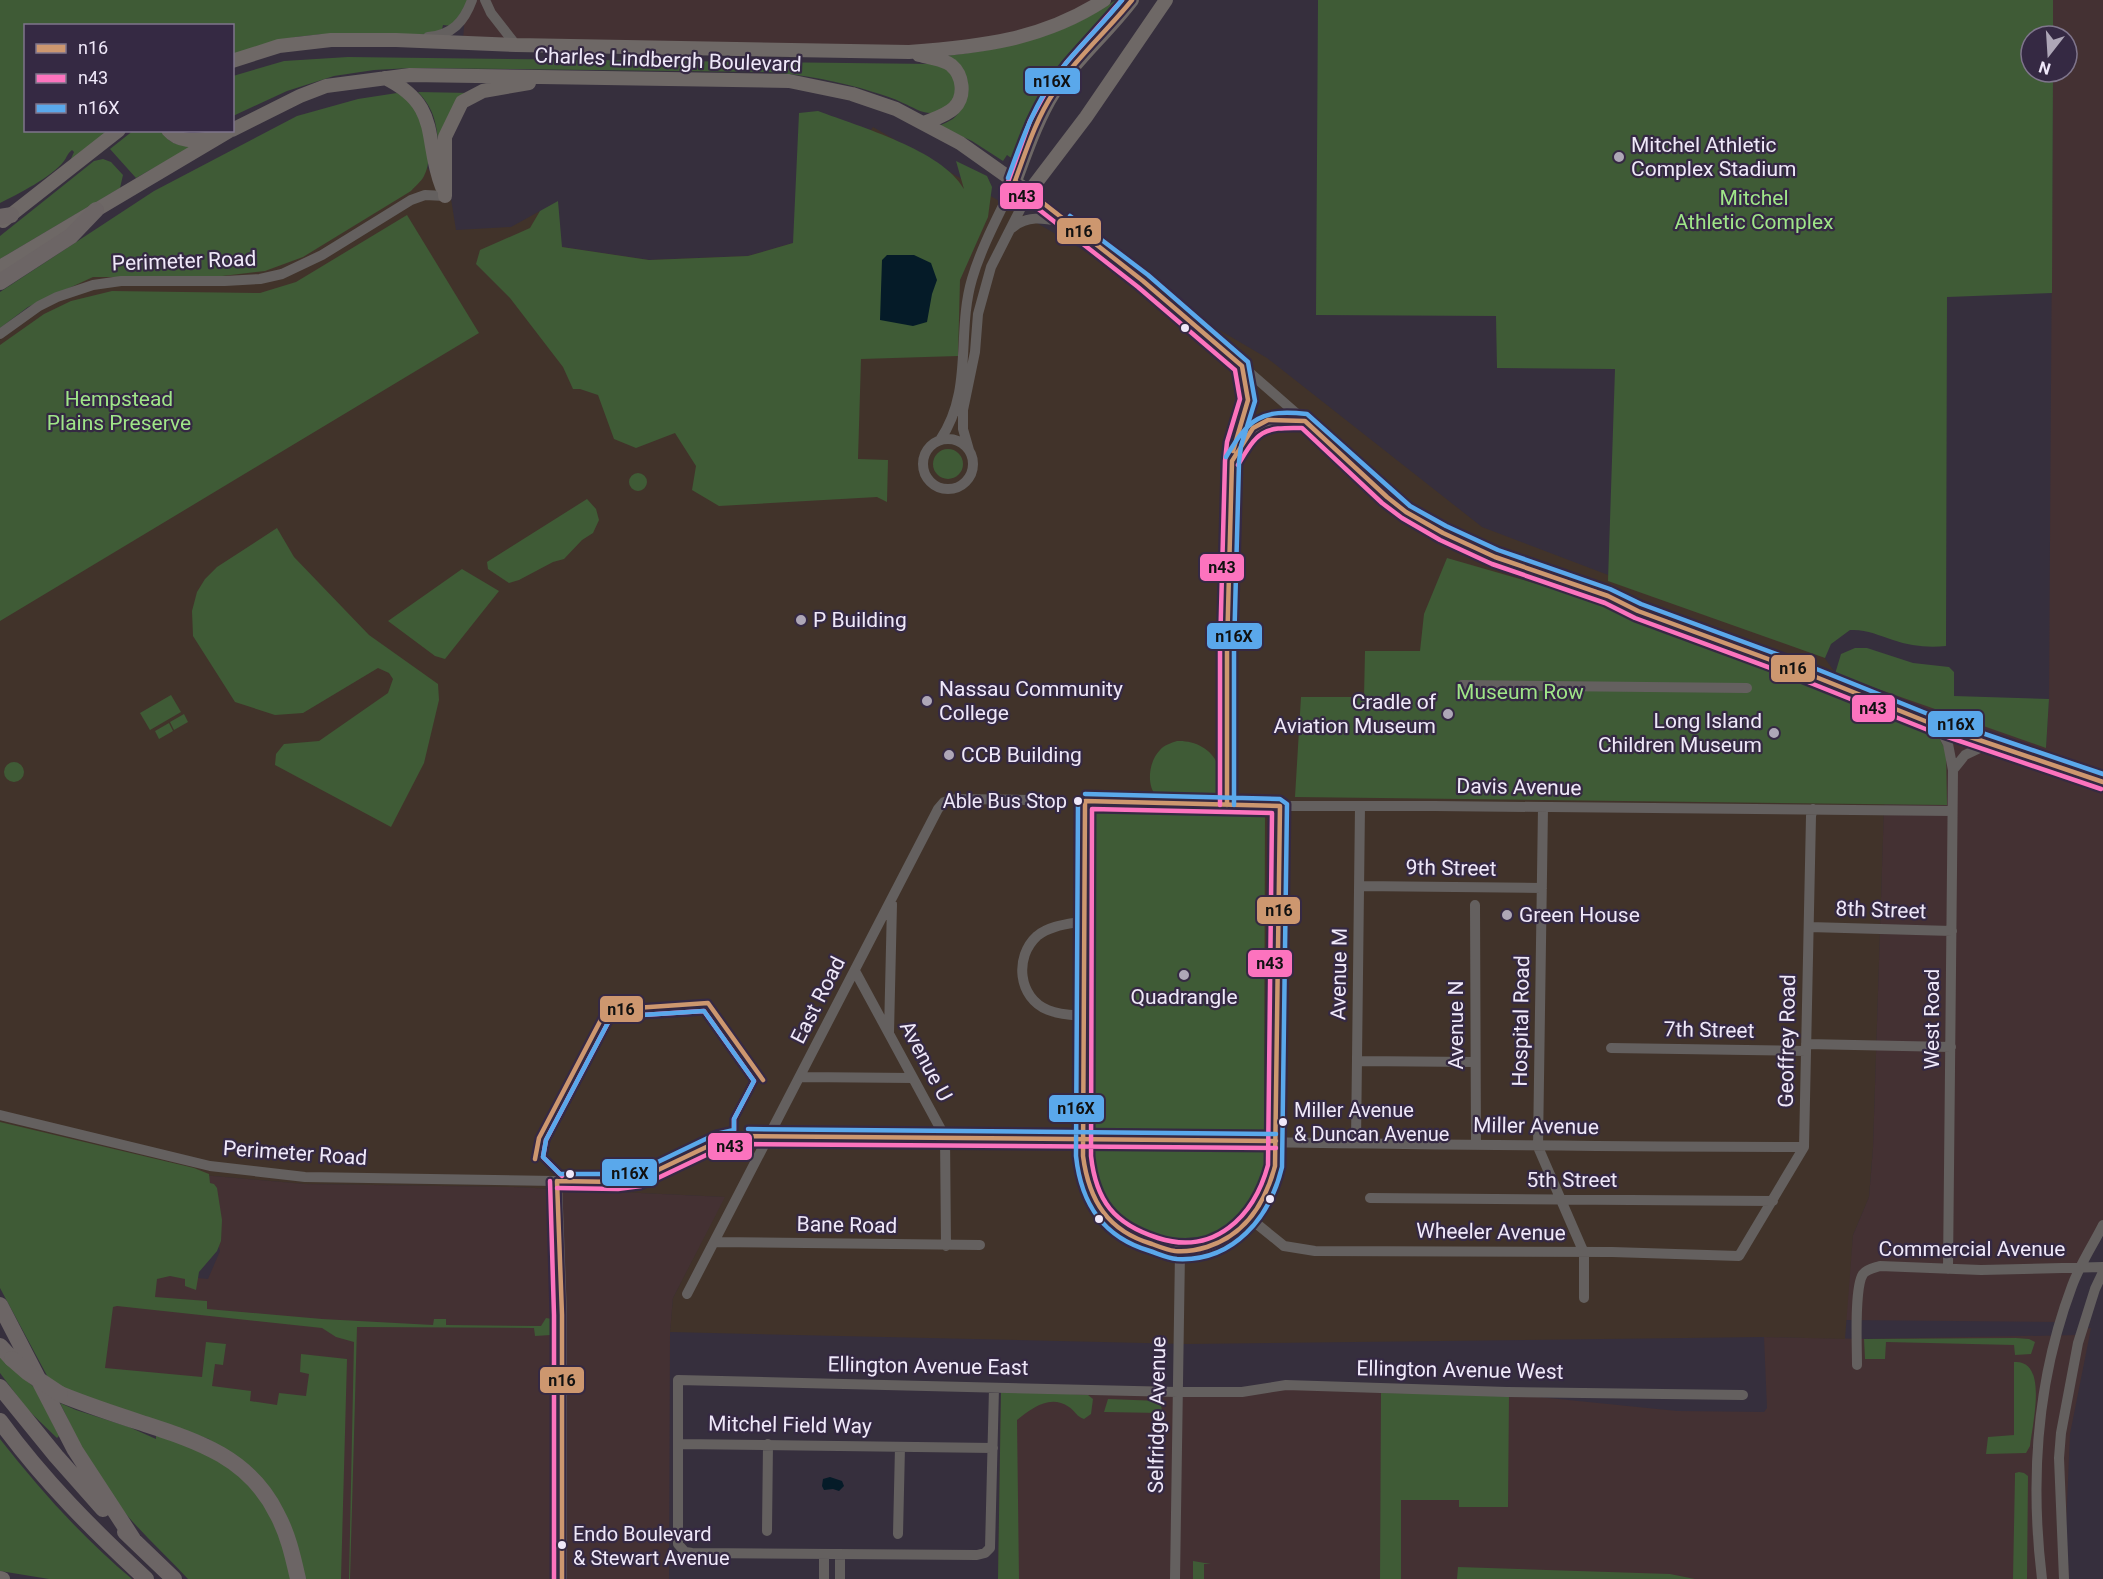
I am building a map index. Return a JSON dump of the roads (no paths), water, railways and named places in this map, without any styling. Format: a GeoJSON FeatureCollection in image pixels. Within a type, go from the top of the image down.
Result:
{"type":"FeatureCollection","features":[{"type":"Feature","properties":{"kind":"highway"},"geometry":{"type":"LineString","coordinates":[[0,282],[71,236],[96,210]]}},
{"type":"Feature","properties":{"kind":"highway"},"geometry":{"type":"LineString","coordinates":[[0,1305],[75,1450],[133,1539]]}},
{"type":"Feature","properties":{"kind":"highway"},"geometry":{"type":"LineString","coordinates":[[0,1346],[27,1372],[60,1394],[89,1406],[201,1443],[230,1459],[254,1481],[270,1502],[286,1534],[296,1579]]}},
{"type":"Feature","properties":{"kind":"highway"},"geometry":{"type":"LineString","coordinates":[[0,1387],[62,1464],[174,1579]]}},
{"type":"Feature","properties":{"kind":"highway"},"geometry":{"type":"LineString","coordinates":[[0,1421],[55,1489],[89,1526],[146,1579]]}},
{"type":"Feature","properties":{"kind":"main road","name":"Charles Lindbergh Boulevard"},"geometry":{"type":"LineString","coordinates":[[234,60],[279,46],[331,40],[909,52],[969,47],[1017,38],[1071,18],[1104,0]]}},
{"type":"Feature","properties":{"kind":"main road"},"geometry":{"type":"LineString","coordinates":[[1015,182],[1041,116],[1054,93],[1070,71],[1132,0]]}},
{"type":"Feature","properties":{"kind":"main road"},"geometry":{"type":"LineString","coordinates":[[1029,192],[1086,117],[1166,0]]}},
{"type":"Feature","properties":{"kind":"main road"},"geometry":{"type":"LineString","coordinates":[[909,52],[950,64],[958,73],[961,84],[962,92],[954,108],[924,123]]}},
{"type":"Feature","properties":{"kind":"main road","name":"Charles Lindbergh Boulevard"},"geometry":{"type":"LineString","coordinates":[[234,129],[300,96],[326,86],[383,77],[410,75],[789,81],[852,94],[896,109],[960,143],[1029,192]]}},
{"type":"Feature","properties":{"kind":"main road"},"geometry":{"type":"LineString","coordinates":[[383,77],[405,89],[420,104],[426,114],[434,168],[445,196]]}},
{"type":"Feature","properties":{"kind":"main road"},"geometry":{"type":"LineString","coordinates":[[445,196],[445,137],[462,102],[483,91],[568,77]]}},
{"type":"Feature","properties":{"kind":"main road"},"geometry":{"type":"LineString","coordinates":[[4,218],[116,132]]}},
{"type":"Feature","properties":{"kind":"main road"},"geometry":{"type":"LineString","coordinates":[[170,132],[173,136],[186,140],[218,138]]}},
{"type":"Feature","properties":{"kind":"main road","name":"Charles Lindbergh Boulevard"},"geometry":{"type":"LineString","coordinates":[[0,267],[228,132]]}},
{"type":"Feature","properties":{"kind":"street"},"geometry":{"type":"LineString","coordinates":[[396,40],[437,36],[456,28],[472,0]]}},
{"type":"Feature","properties":{"kind":"street"},"geometry":{"type":"LineString","coordinates":[[485,0],[516,45]]}},
{"type":"Feature","properties":{"kind":"street"},"geometry":{"type":"LineString","coordinates":[[1015,182],[972,279],[965,312],[964,352],[954,415],[940,440],[929,448],[923,462],[927,478],[941,488],[956,488],[968,480],[973,466],[963,429],[963,410],[975,352],[978,314],[991,267],[1029,192]]}},
{"type":"Feature","properties":{"kind":"street","name":"Charles Lindbergh Boulevard"},"geometry":{"type":"LineString","coordinates":[[1029,192],[1143,281],[1305,421],[1387,497],[1406,512],[1443,533],[1496,557],[1608,596],[1638,612],[1806,673],[1988,744],[2103,782]]}},
{"type":"Feature","properties":{"kind":"street","name":"Perimeter Road"},"geometry":{"type":"LineString","coordinates":[[0,334],[39,306],[75,290],[93,285],[122,281],[260,279],[282,274],[322,255],[400,206],[445,196]]}},
{"type":"Feature","properties":{"kind":"street"},"geometry":{"type":"LineString","coordinates":[[1007,232],[1022,220],[1033,217],[1065,222]]}},
{"type":"Feature","properties":{"kind":"street"},"geometry":{"type":"LineString","coordinates":[[1227,804],[1227,629],[1232,461],[1234,444],[1248,400],[1242,366]]}},
{"type":"Feature","properties":{"kind":"street"},"geometry":{"type":"LineString","coordinates":[[1232,461],[1253,428],[1268,420],[1305,421]]}},
{"type":"Feature","properties":{"kind":"street"},"geometry":{"type":"LineString","coordinates":[[940,440],[956,440],[969,450]]}},
{"type":"Feature","properties":{"kind":"street"},"geometry":{"type":"LineString","coordinates":[[1462,685],[1747,688]]}},
{"type":"Feature","properties":{"kind":"street","name":"West Road"},"geometry":{"type":"LineString","coordinates":[[1938,725],[1948,744],[1953,770],[1948,1269]]}},
{"type":"Feature","properties":{"kind":"street"},"geometry":{"type":"LineString","coordinates":[[1953,770],[1965,755],[1988,744]]}},
{"type":"Feature","properties":{"kind":"street","name":"East Road"},"geometry":{"type":"LineString","coordinates":[[687,1294],[938,808],[944,802],[956,799],[1030,800]]}},
{"type":"Feature","properties":{"kind":"street","name":"Davis Avenue"},"geometry":{"type":"LineString","coordinates":[[1085,921],[1085,801],[1280,806],[1952,812]]}},
{"type":"Feature","properties":{"kind":"street"},"geometry":{"type":"LineString","coordinates":[[1084,1016],[1061,1014],[1040,1006],[1026,990],[1022,970],[1026,951],[1037,936],[1052,928],[1085,921],[1083,1156],[1087,1181],[1095,1200],[1106,1216],[1118,1229],[1137,1241],[1180,1252],[1204,1248],[1236,1233],[1252,1220],[1273,1178],[1276,1141],[1280,806]]}},
{"type":"Feature","properties":{"kind":"street","name":"Avenue M"},"geometry":{"type":"LineString","coordinates":[[1356,1143],[1360,806]]}},
{"type":"Feature","properties":{"kind":"street","name":"Hospital Road"},"geometry":{"type":"LineString","coordinates":[[1543,807],[1538,1147],[1584,1252],[1584,1299]]}},
{"type":"Feature","properties":{"kind":"street","name":"Geoffrey Road"},"geometry":{"type":"LineString","coordinates":[[1739,1256],[1804,1147],[1811,816],[1813,809]]}},
{"type":"Feature","properties":{"kind":"street","name":"9th Street"},"geometry":{"type":"LineString","coordinates":[[1359,886],[1542,888]]}},
{"type":"Feature","properties":{"kind":"street"},"geometry":{"type":"LineString","coordinates":[[889,1033],[892,900]]}},
{"type":"Feature","properties":{"kind":"street","name":"Avenue N"},"geometry":{"type":"LineString","coordinates":[[1474,905],[1476,1145]]}},
{"type":"Feature","properties":{"kind":"street","name":"8th Street"},"geometry":{"type":"LineString","coordinates":[[1809,927],[1952,931]]}},
{"type":"Feature","properties":{"kind":"street","name":"Avenue U"},"geometry":{"type":"LineString","coordinates":[[855,970],[945,1137],[946,1245]]}},
{"type":"Feature","properties":{"kind":"street","name":"7th Street"},"geometry":{"type":"LineString","coordinates":[[1611,1048],[1951,1047]]}},
{"type":"Feature","properties":{"kind":"street"},"geometry":{"type":"LineString","coordinates":[[1357,1061],[1475,1062]]}},
{"type":"Feature","properties":{"kind":"street"},"geometry":{"type":"LineString","coordinates":[[800,1077],[913,1078]]}},
{"type":"Feature","properties":{"kind":"street","name":"Perimeter Road"},"geometry":{"type":"LineString","coordinates":[[0,1115],[210,1166],[247,1172],[305,1177],[557,1181]]}},
{"type":"Feature","properties":{"kind":"street","name":"Miller Avenue"},"geometry":{"type":"LineString","coordinates":[[557,1181],[618,1182],[639,1179],[719,1141],[741,1136],[769,1135],[1276,1141],[1538,1147],[1804,1147]]}},
{"type":"Feature","properties":{"kind":"street"},"geometry":{"type":"LineString","coordinates":[[557,1181],[562,1315],[562,1579]]}},
{"type":"Feature","properties":{"kind":"street","name":"5th Street"},"geometry":{"type":"LineString","coordinates":[[1370,1198],[1773,1201]]}},
{"type":"Feature","properties":{"kind":"street","name":"Wheeler Avenue"},"geometry":{"type":"LineString","coordinates":[[1252,1220],[1284,1246],[1315,1251],[1584,1252],[1739,1256]]}},
{"type":"Feature","properties":{"kind":"street"},"geometry":{"type":"LineString","coordinates":[[2042,1579],[2038,1551],[2036,1457],[2038,1430],[2054,1345],[2072,1285],[2103,1225]]}},
{"type":"Feature","properties":{"kind":"street","name":"Bane Road"},"geometry":{"type":"LineString","coordinates":[[714,1242],[980,1245]]}},
{"type":"Feature","properties":{"kind":"street","name":"Selfridge Avenue"},"geometry":{"type":"LineString","coordinates":[[1175,1579],[1180,1252]]}},
{"type":"Feature","properties":{"kind":"street","name":"Commercial Avenue"},"geometry":{"type":"LineString","coordinates":[[1857,1365],[1858,1285],[1864,1273],[1870,1269],[1880,1266],[1948,1269],[2103,1267]]}},
{"type":"Feature","properties":{"kind":"street"},"geometry":{"type":"LineString","coordinates":[[2064,1579],[2059,1458],[2061,1433],[2080,1337],[2095,1289],[2103,1272]]}},
{"type":"Feature","properties":{"kind":"street","name":"Ellington Avenue East"},"geometry":{"type":"LineString","coordinates":[[679,1444],[678,1380],[1177,1392]]}},
{"type":"Feature","properties":{"kind":"street","name":"Ellington Avenue West"},"geometry":{"type":"LineString","coordinates":[[1177,1392],[1242,1392],[1286,1385],[1504,1392],[1743,1395]]}},
{"type":"Feature","properties":{"kind":"street"},"geometry":{"type":"LineString","coordinates":[[679,1444],[678,1544],[685,1552],[977,1555],[985,1553],[990,1548],[994,1388]]}},
{"type":"Feature","properties":{"kind":"street","name":"Mitchel Field Way"},"geometry":{"type":"LineString","coordinates":[[679,1444],[993,1448]]}},
{"type":"Feature","properties":{"kind":"street"},"geometry":{"type":"LineString","coordinates":[[767,1531],[768,1444]]}},
{"type":"Feature","properties":{"kind":"street","name":"Mitchel Field Way"},"geometry":{"type":"LineString","coordinates":[[898,1534],[900,1447]]}},
{"type":"Feature","properties":{"kind":"street"},"geometry":{"type":"LineString","coordinates":[[2035,1579],[2038,1551]]}},
{"type":"Feature","properties":{"kind":"street"},"geometry":{"type":"LineString","coordinates":[[824,1554],[824,1579]]}},
{"type":"Feature","properties":{"kind":"street"},"geometry":{"type":"LineString","coordinates":[[840,1554],[840,1579]]}},
{"type":"Feature","properties":{"kind":"water"},"geometry":{"type":"Polygon","coordinates":[[[887,255],[914,255],[931,263],[937,280],[927,322],[913,326],[880,320],[882,260],[887,255]]]}},
{"type":"Feature","properties":{"kind":"water"},"geometry":{"type":"Polygon","coordinates":[[[830,1477],[842,1481],[844,1486],[839,1491],[824,1490],[823,1479],[830,1477]]]}},
{"type":"Feature","properties":{"kind":"place","name":"Mitchel Athletic Complex Stadium"},"geometry":{"type":"Point","coordinates":[1619,157]}},
{"type":"Feature","properties":{"kind":"place","name":"P Building"},"geometry":{"type":"Point","coordinates":[801,620]}},
{"type":"Feature","properties":{"kind":"place","name":"Nassau Community College"},"geometry":{"type":"Point","coordinates":[927,701]}},
{"type":"Feature","properties":{"kind":"place","name":"Cradle of Aviation Museum"},"geometry":{"type":"Point","coordinates":[1448,714]}},
{"type":"Feature","properties":{"kind":"place","name":"Long Island Children Museum"},"geometry":{"type":"Point","coordinates":[1774,733]}},
{"type":"Feature","properties":{"kind":"place","name":"CCB Building"},"geometry":{"type":"Point","coordinates":[949,755]}},
{"type":"Feature","properties":{"kind":"place","name":"Able Bus Stop"},"geometry":{"type":"Point","coordinates":[1078,801]}},
{"type":"Feature","properties":{"kind":"place","name":"Green House"},"geometry":{"type":"Point","coordinates":[1507,915]}},
{"type":"Feature","properties":{"kind":"place","name":"Quadrangle"},"geometry":{"type":"Point","coordinates":[1184,975]}},
{"type":"Feature","properties":{"kind":"place","name":"Miller Avenue & Duncan Avenue"},"geometry":{"type":"Point","coordinates":[1283,1122]}},
{"type":"Feature","properties":{"kind":"place","name":"Endo Boulevard & Stewart Avenue"},"geometry":{"type":"Point","coordinates":[562,1545]}},
{"type":"Feature","properties":{"kind":"park label","name":"Mitchel Athletic Complex"},"geometry":{"type":"Point","coordinates":[1754,210]}},
{"type":"Feature","properties":{"kind":"park label","name":"Hempstead Plains Preserve"},"geometry":{"type":"Point","coordinates":[119,411]}},
{"type":"Feature","properties":{"kind":"park label","name":"Museum Row"},"geometry":{"type":"Point","coordinates":[1520,692]}}]}
